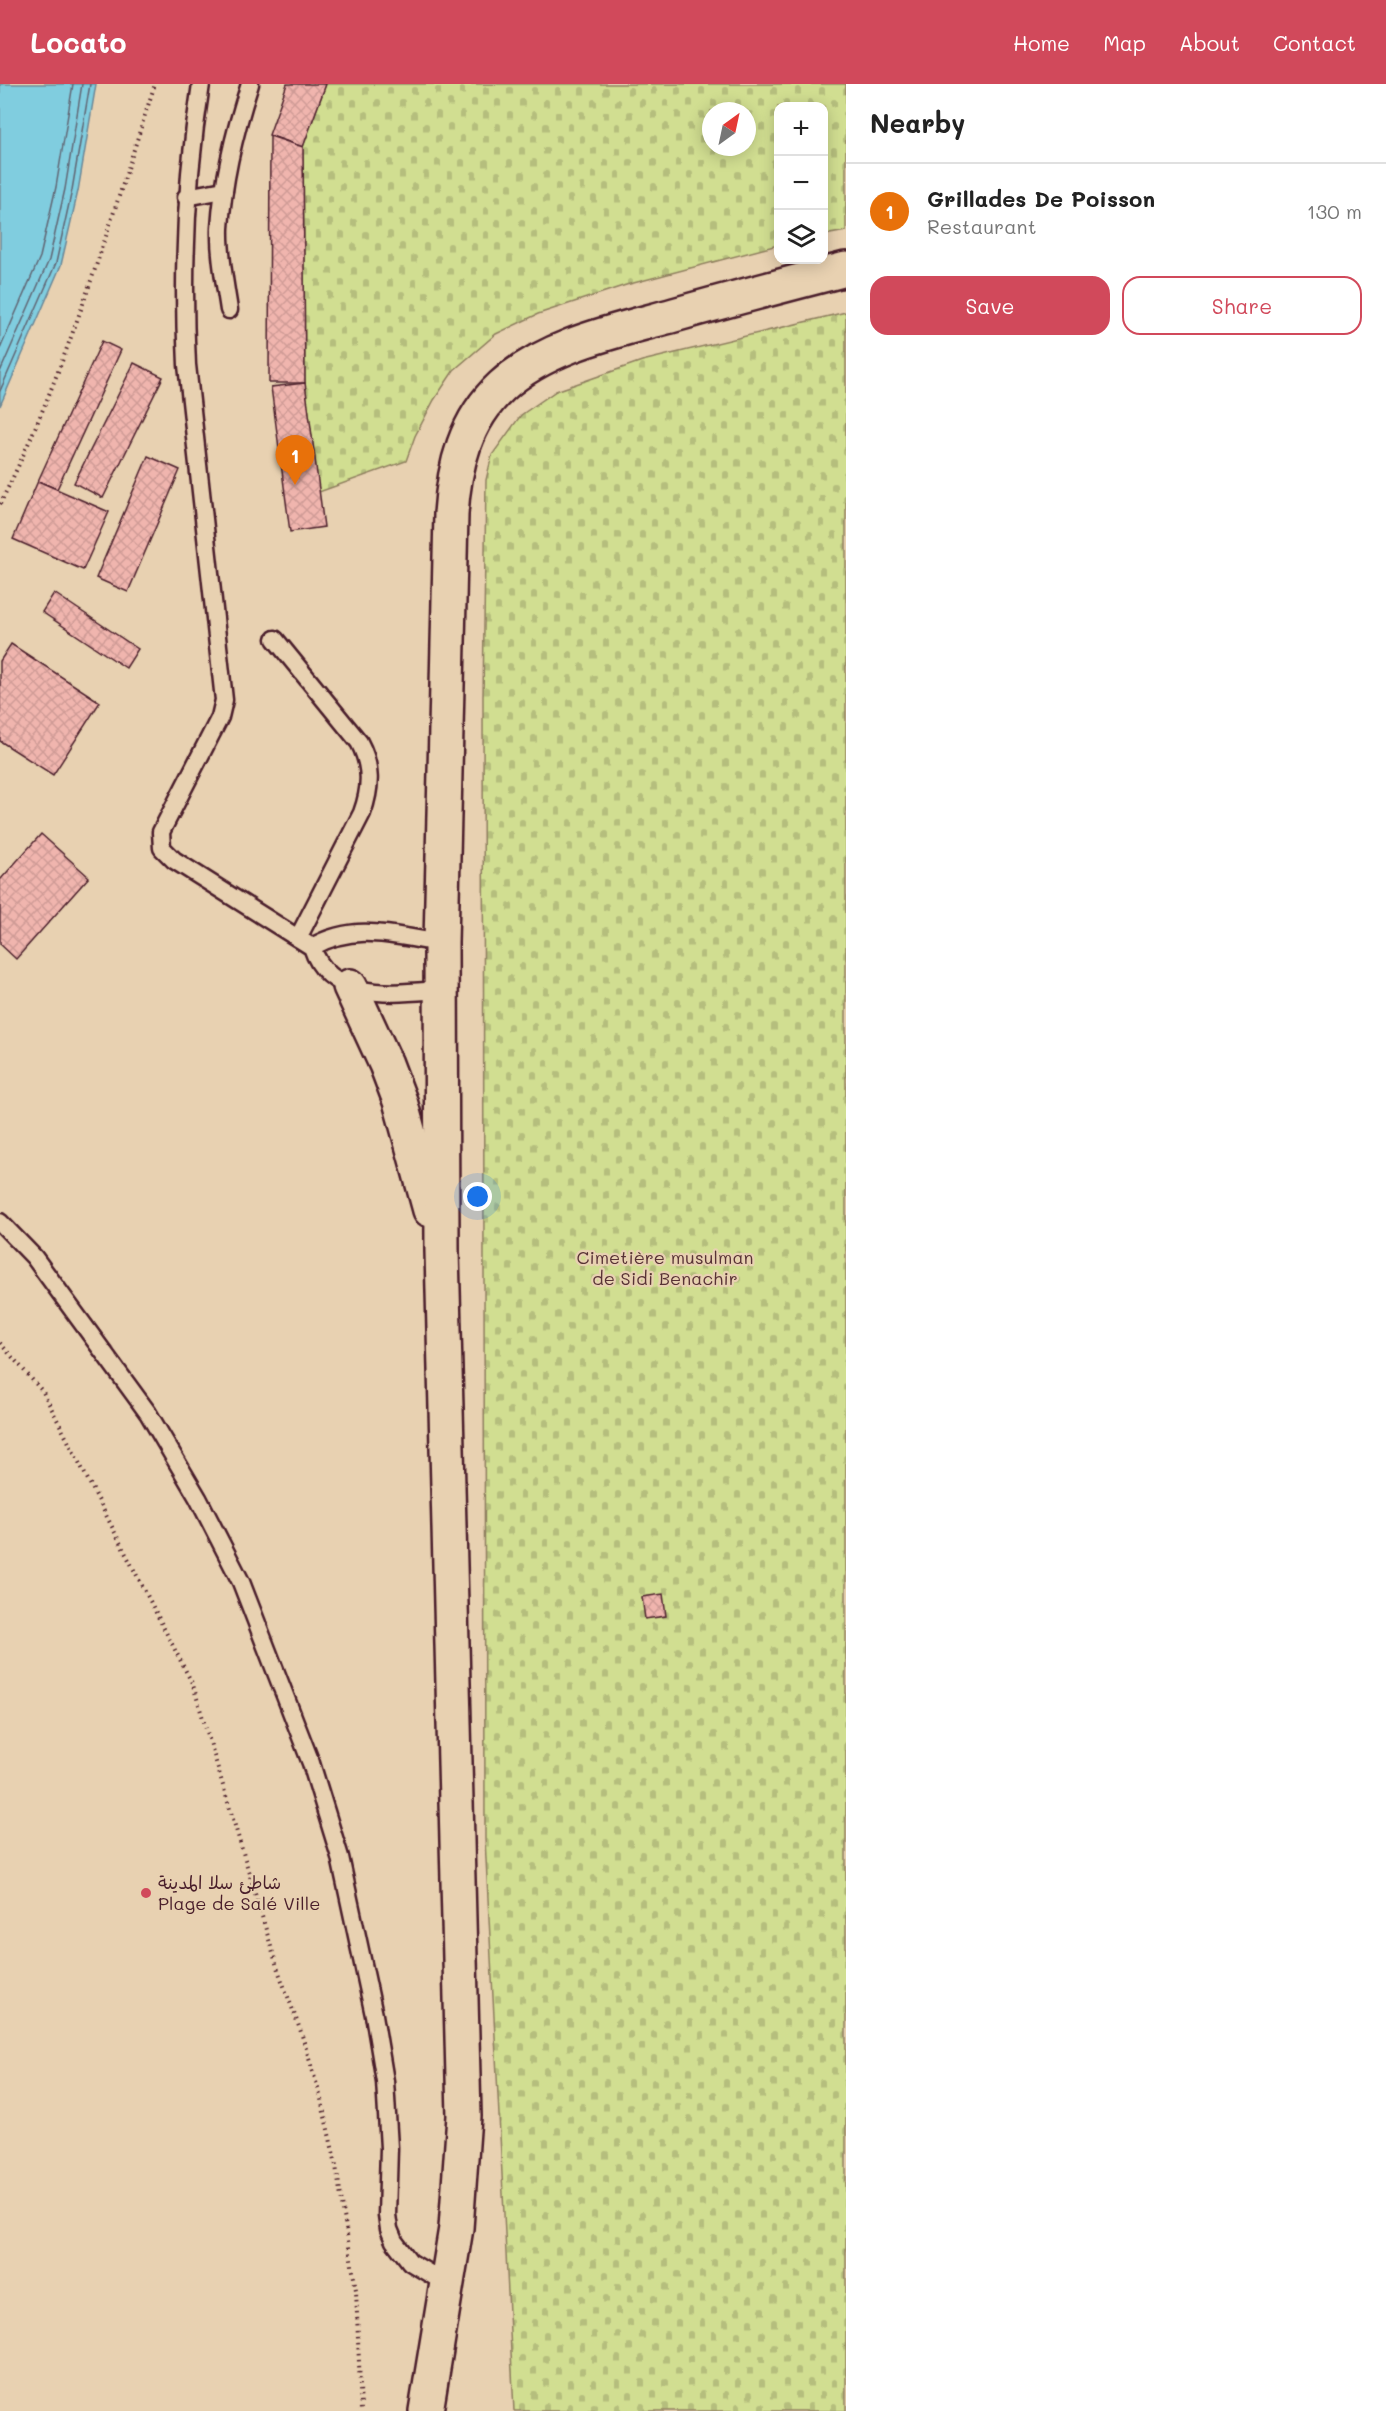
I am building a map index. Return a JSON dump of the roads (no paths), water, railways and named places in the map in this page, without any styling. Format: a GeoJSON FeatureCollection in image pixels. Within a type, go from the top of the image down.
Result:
{"type":"FeatureCollection","features":[{"type":"Feature","properties":{"kind":"street"},"geometry":{"type":"LineString","coordinates":[[426,2411],[456,2228],[464,2116],[442,1251],[441,943],[451,514],[454,477],[464,442],[482,409],[501,386],[531,365],[561,350],[636,325],[846,269]]}},
{"type":"Feature","properties":{"kind":"street"},"geometry":{"type":"LineString","coordinates":[[350,986],[386,1064],[400,1101],[442,1251]]}},
{"type":"Feature","properties":{"kind":"lane"},"geometry":{"type":"LineString","coordinates":[[201,84],[186,197],[184,309],[187,365],[224,700],[220,717],[160,832],[162,848],[174,860],[305,943],[325,973],[341,984],[393,993],[441,990]]}},
{"type":"Feature","properties":{"kind":"lane"},"geometry":{"type":"LineString","coordinates":[[229,310],[222,270],[220,230],[224,190],[238,122],[250,84]]}},
{"type":"Feature","properties":{"kind":"lane"},"geometry":{"type":"LineString","coordinates":[[186,197],[224,190]]}},
{"type":"Feature","properties":{"kind":"lane"},"geometry":{"type":"LineString","coordinates":[[275,639],[359,742],[368,766],[370,780],[369,794],[362,813],[305,943]]}},
{"type":"Feature","properties":{"kind":"lane"},"geometry":{"type":"LineString","coordinates":[[305,943],[338,935],[364,932],[441,943]]}},
{"type":"Feature","properties":{"kind":"lane"},"geometry":{"type":"LineString","coordinates":[[0,1221],[34,1257],[148,1413],[198,1498],[241,1582],[310,1763],[340,1857],[374,2015],[385,2081],[389,2148],[387,2215],[389,2229],[394,2241],[411,2262],[447,2284]]}},
{"type":"Feature","properties":{"kind":"water"},"geometry":{"type":"Polygon","coordinates":[[[0,84],[96,84],[78,191],[61,265],[0,406],[0,84]]]}},
{"type":"Feature","properties":{"kind":"place","name":"Grillades De Poisson"},"geometry":{"type":"Point","coordinates":[295,485]}},
{"type":"Feature","properties":{"kind":"place","name":"شاطئ سلا المدينة Plage de Salé Ville"},"geometry":{"type":"Point","coordinates":[146,1893]}},
{"type":"Feature","properties":{"kind":"park label","name":"Cimetière musulman de Sidi Benachir"},"geometry":{"type":"Point","coordinates":[665,1268]}}]}
